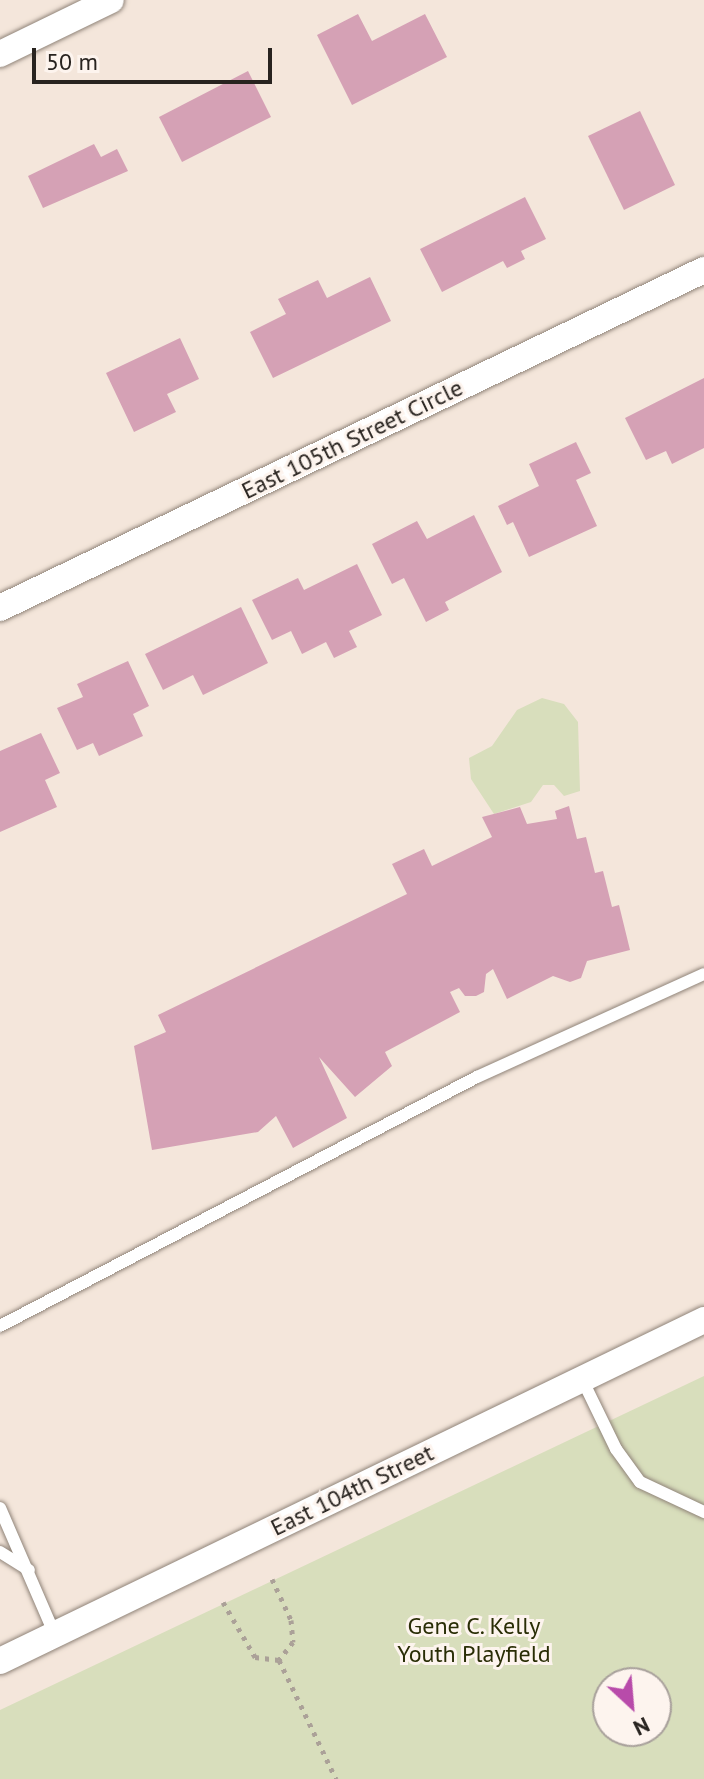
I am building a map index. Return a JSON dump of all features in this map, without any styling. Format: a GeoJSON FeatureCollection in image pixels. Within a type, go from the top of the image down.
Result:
{"type":"FeatureCollection","features":[{"type":"Feature","properties":{"kind":"street"},"geometry":{"type":"LineString","coordinates":[[0,54],[111,0]]}},
{"type":"Feature","properties":{"kind":"street","name":"East 105th Street Circle"},"geometry":{"type":"LineString","coordinates":[[0,608],[704,270]]}},
{"type":"Feature","properties":{"kind":"street","name":"East 104th Street"},"geometry":{"type":"LineString","coordinates":[[0,1661],[704,1320]]}},
{"type":"Feature","properties":{"kind":"lane"},"geometry":{"type":"LineString","coordinates":[[0,1326],[477,1077],[704,974]]}},
{"type":"Feature","properties":{"kind":"lane"},"geometry":{"type":"LineString","coordinates":[[582,1379],[616,1449],[640,1482],[704,1512]]}},
{"type":"Feature","properties":{"kind":"lane"},"geometry":{"type":"LineString","coordinates":[[0,1508],[55,1635]]}},
{"type":"Feature","properties":{"kind":"lane"},"geometry":{"type":"LineString","coordinates":[[0,1552],[29,1570]]}},
{"type":"Feature","properties":{"kind":"path"},"geometry":{"type":"LineString","coordinates":[[272,1579],[292,1631],[293,1642],[279,1660]]}},
{"type":"Feature","properties":{"kind":"path"},"geometry":{"type":"LineString","coordinates":[[223,1602],[255,1657],[279,1660]]}},
{"type":"Feature","properties":{"kind":"path"},"geometry":{"type":"LineString","coordinates":[[279,1660],[336,1779]]}},
{"type":"Feature","properties":{"kind":"green space"},"geometry":{"type":"Polygon","coordinates":[[[542,698],[564,704],[578,722],[580,791],[564,796],[554,785],[543,785],[531,802],[494,814],[471,779],[469,758],[492,746],[517,710],[542,698]]]}},
{"type":"Feature","properties":{"kind":"green space","name":"Gene C. Kelly Youth Playfield"},"geometry":{"type":"Polygon","coordinates":[[[704,1376],[704,1779],[0,1779],[0,1710],[704,1376]]]}},
{"type":"Feature","properties":{"kind":"building"},"geometry":{"type":"Polygon","coordinates":[[[358,14],[372,41],[425,14],[447,57],[352,105],[317,35],[358,14]]]}},
{"type":"Feature","properties":{"kind":"building"},"geometry":{"type":"Polygon","coordinates":[[[248,71],[271,117],[182,162],[159,117],[248,71]]]}},
{"type":"Feature","properties":{"kind":"building"},"geometry":{"type":"Polygon","coordinates":[[[640,111],[675,185],[624,210],[588,136],[640,111]]]}},
{"type":"Feature","properties":{"kind":"building"},"geometry":{"type":"Polygon","coordinates":[[[94,144],[101,157],[117,149],[128,171],[43,208],[28,176],[94,144]]]}},
{"type":"Feature","properties":{"kind":"building"},"geometry":{"type":"Polygon","coordinates":[[[525,197],[546,239],[521,251],[525,259],[507,268],[503,261],[442,292],[420,249],[525,197]]]}},
{"type":"Feature","properties":{"kind":"building"},"geometry":{"type":"Polygon","coordinates":[[[370,277],[391,321],[273,378],[250,332],[286,314],[278,299],[318,280],[327,298],[370,277]]]}},
{"type":"Feature","properties":{"kind":"building"},"geometry":{"type":"Polygon","coordinates":[[[180,338],[199,379],[167,394],[176,412],[134,432],[106,373],[180,338]]]}},
{"type":"Feature","properties":{"kind":"building"},"geometry":{"type":"Polygon","coordinates":[[[704,378],[704,448],[672,464],[666,451],[646,460],[625,418],[704,378]]]}},
{"type":"Feature","properties":{"kind":"building"},"geometry":{"type":"Polygon","coordinates":[[[576,442],[591,473],[576,480],[597,526],[529,557],[513,522],[507,525],[498,506],[539,486],[529,464],[576,442]]]}},
{"type":"Feature","properties":{"kind":"building"},"geometry":{"type":"Polygon","coordinates":[[[474,515],[502,572],[445,602],[449,610],[426,622],[404,578],[392,584],[372,544],[417,521],[427,539],[474,515]]]}},
{"type":"Feature","properties":{"kind":"building"},"geometry":{"type":"Polygon","coordinates":[[[357,564],[382,615],[349,631],[357,647],[334,658],[326,642],[302,654],[291,631],[272,640],[252,600],[298,578],[304,590],[357,564]]]}},
{"type":"Feature","properties":{"kind":"building"},"geometry":{"type":"Polygon","coordinates":[[[241,607],[268,663],[203,695],[193,675],[163,690],[145,654],[241,607]]]}},
{"type":"Feature","properties":{"kind":"building"},"geometry":{"type":"Polygon","coordinates":[[[128,661],[149,706],[133,714],[143,736],[99,756],[93,743],[77,750],[57,708],[83,697],[77,684],[128,661]]]}},
{"type":"Feature","properties":{"kind":"building"},"geometry":{"type":"Polygon","coordinates":[[[41,733],[60,773],[45,780],[57,807],[0,832],[0,751],[41,733]]]}},
{"type":"Feature","properties":{"kind":"building"},"geometry":{"type":"Polygon","coordinates":[[[569,806],[577,839],[586,837],[595,873],[603,871],[612,907],[619,905],[630,950],[587,961],[581,978],[570,982],[553,976],[507,999],[493,969],[486,974],[484,992],[465,996],[459,988],[450,992],[460,1012],[385,1052],[392,1066],[355,1097],[319,1057],[347,1118],[293,1148],[276,1116],[258,1132],[152,1150],[134,1046],[166,1032],[158,1015],[407,894],[392,864],[424,849],[432,866],[492,837],[482,817],[520,807],[527,824],[557,819],[555,811],[569,806]]]}}]}
